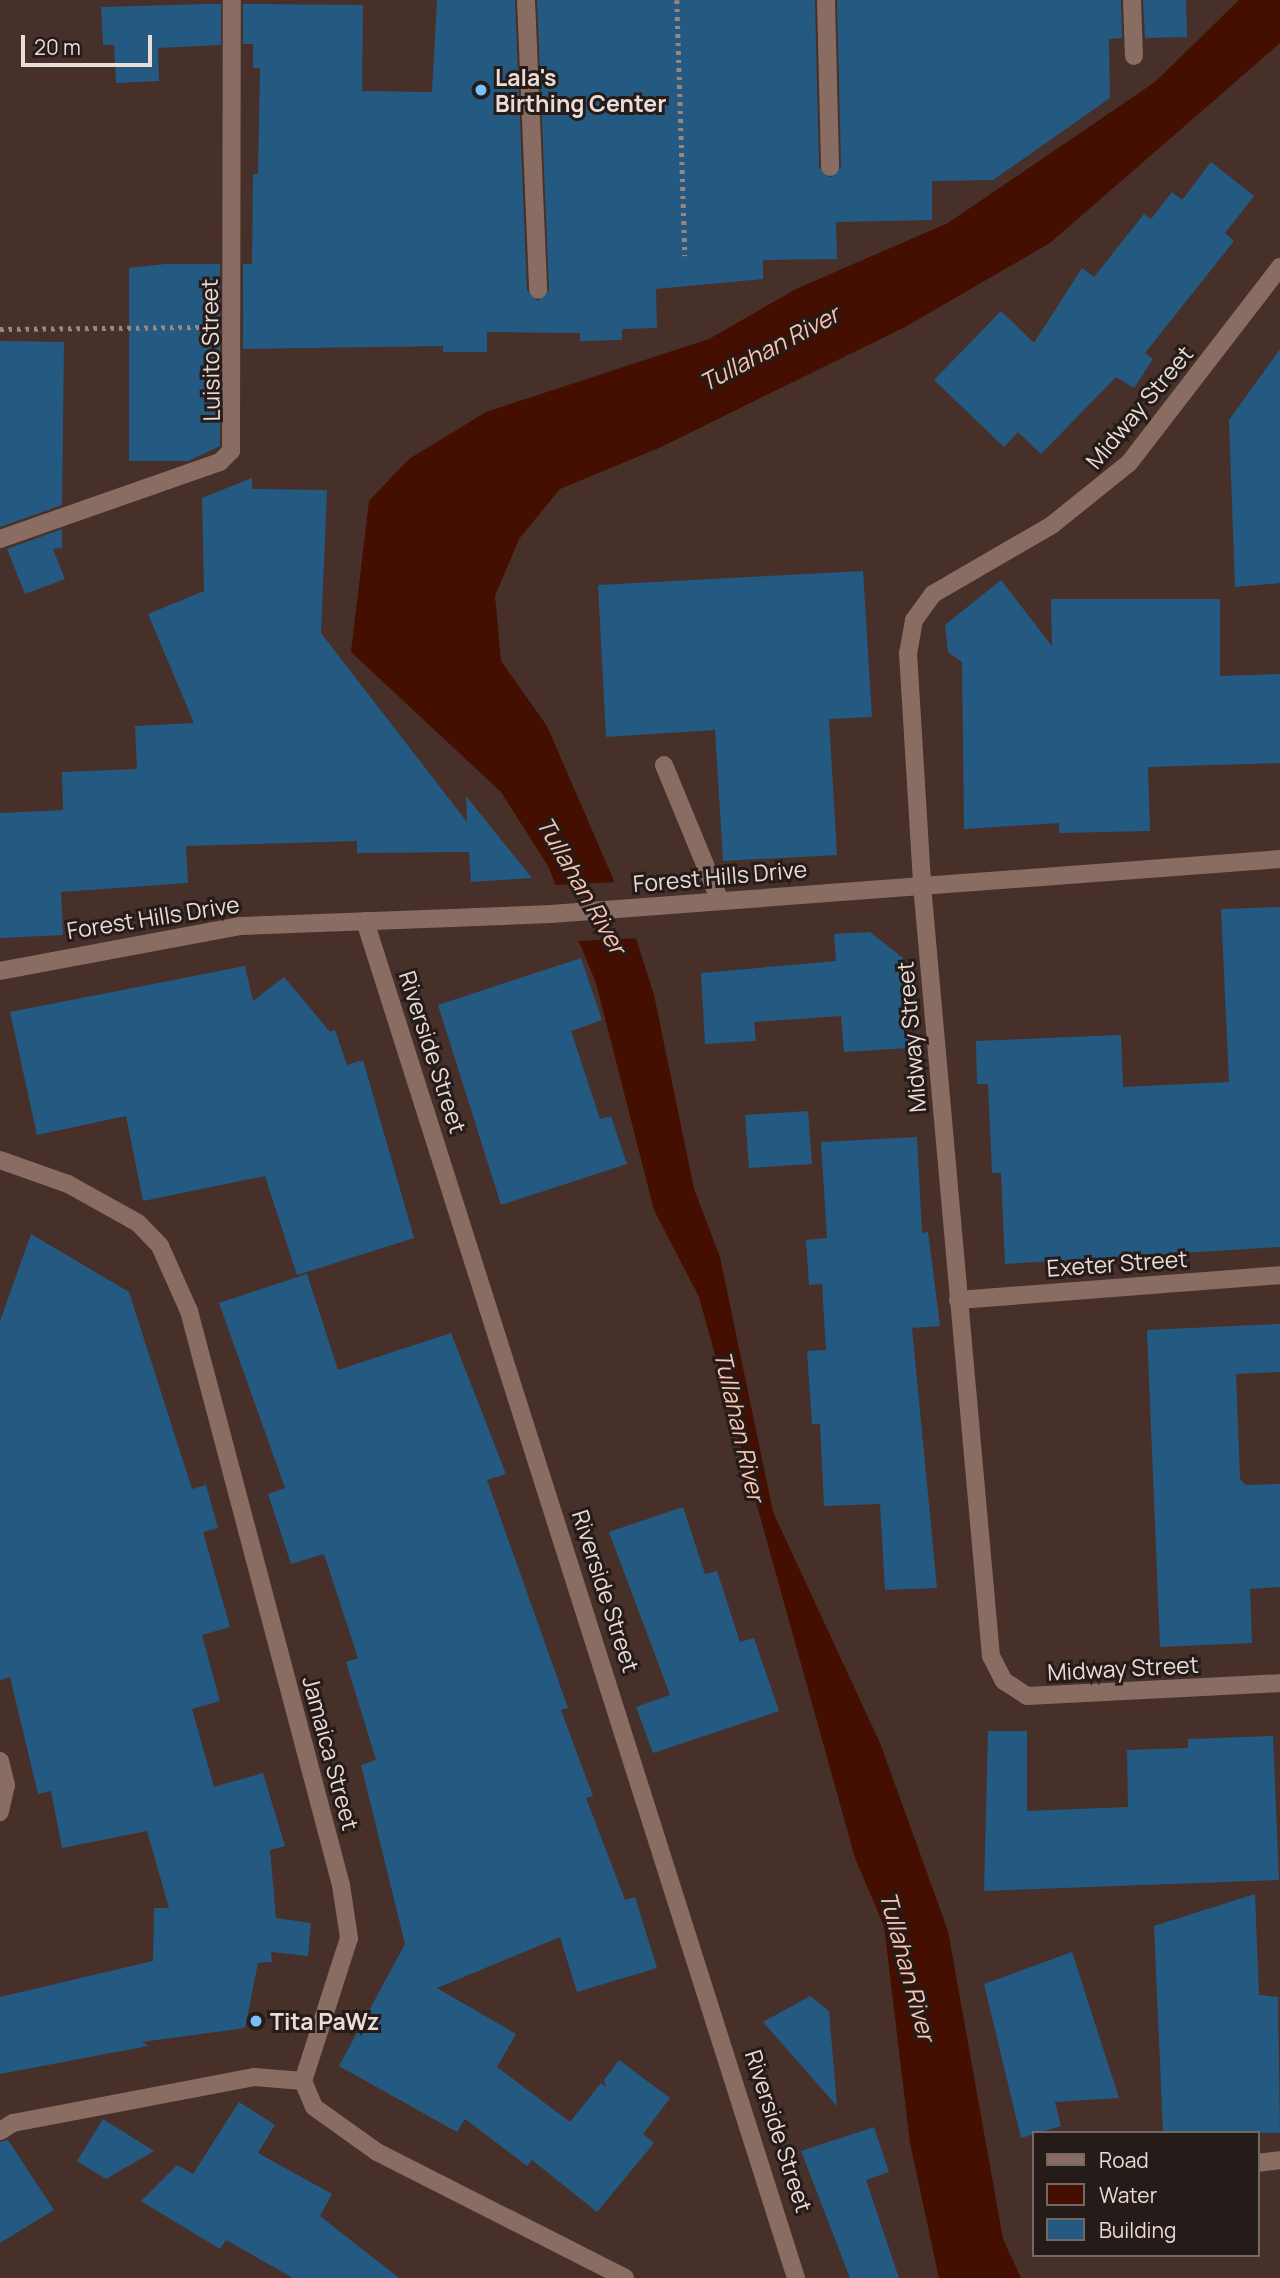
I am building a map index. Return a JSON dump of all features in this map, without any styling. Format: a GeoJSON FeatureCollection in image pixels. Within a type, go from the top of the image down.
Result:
{"type":"FeatureCollection","features":[{"type":"Feature","properties":{"kind":"street","name":"Luisito Street"},"geometry":{"type":"LineString","coordinates":[[0,539],[220,462],[236,435],[232,0]]}},
{"type":"Feature","properties":{"kind":"street"},"geometry":{"type":"LineString","coordinates":[[526,0],[538,290]]}},
{"type":"Feature","properties":{"kind":"street"},"geometry":{"type":"LineString","coordinates":[[826,0],[830,167]]}},
{"type":"Feature","properties":{"kind":"street"},"geometry":{"type":"LineString","coordinates":[[1132,0],[1134,56]]}},
{"type":"Feature","properties":{"kind":"street","name":"Midway Street"},"geometry":{"type":"LineString","coordinates":[[1280,267],[1158,428],[1105,487],[1052,525],[957,576],[914,620],[909,691],[922,885],[986,1630],[1004,1681],[1027,1696],[1061,1699],[1280,1683]]}},
{"type":"Feature","properties":{"kind":"street"},"geometry":{"type":"LineString","coordinates":[[664,765],[720,901]]}},
{"type":"Feature","properties":{"kind":"street","name":"Forest Hills Drive"},"geometry":{"type":"LineString","coordinates":[[0,971],[170,935],[365,920],[551,914],[1280,859]]}},
{"type":"Feature","properties":{"kind":"street","name":"Riverside Street"},"geometry":{"type":"LineString","coordinates":[[365,920],[796,2278]]}},
{"type":"Feature","properties":{"kind":"street","name":"Jamaica Street"},"geometry":{"type":"LineString","coordinates":[[0,1160],[68,1184],[138,1223],[160,1247],[189,1311],[341,1885],[349,1938],[303,2081]]}},
{"type":"Feature","properties":{"kind":"street","name":"Exeter Street"},"geometry":{"type":"LineString","coordinates":[[958,1300],[1280,1275]]}},
{"type":"Feature","properties":{"kind":"street"},"geometry":{"type":"LineString","coordinates":[[0,1761],[6,1785],[0,1812]]}},
{"type":"Feature","properties":{"kind":"street"},"geometry":{"type":"LineString","coordinates":[[0,2131],[13,2123],[254,2077],[303,2081],[314,2108],[338,2130],[625,2278]]}},
{"type":"Feature","properties":{"kind":"street"},"geometry":{"type":"LineString","coordinates":[[1259,2162],[1280,2160]]}},
{"type":"Feature","properties":{"kind":"path"},"geometry":{"type":"LineString","coordinates":[[677,0],[685,256]]}},
{"type":"Feature","properties":{"kind":"path"},"geometry":{"type":"LineString","coordinates":[[0,329],[234,327]]}},
{"type":"Feature","properties":{"kind":"water","name":"Tullahan River"},"geometry":{"type":"Polygon","coordinates":[[[1239,0],[1280,0],[1280,43],[1050,243],[905,327],[659,448],[560,489],[519,539],[495,596],[501,661],[547,726],[628,913],[654,995],[694,1189],[720,1257],[773,1512],[880,1743],[948,1931],[1003,2239],[1021,2278],[939,2278],[910,2143],[884,1926],[855,1858],[699,1297],[654,1210],[596,983],[548,866],[501,792],[351,652],[369,501],[409,459],[486,412],[709,339],[796,289],[948,223],[1155,82],[1239,0]]]}},
{"type":"Feature","properties":{"kind":"pier"},"geometry":{"type":"Polygon","coordinates":[[[617,882],[640,938],[579,941],[553,885],[617,882]]]}},
{"type":"Feature","properties":{"kind":"building"},"geometry":{"type":"Polygon","coordinates":[[[437,0],[515,0],[527,290],[538,301],[549,290],[537,0],[815,0],[819,167],[830,178],[841,167],[837,0],[1121,0],[1122,38],[1109,39],[1110,98],[993,180],[932,181],[932,220],[836,222],[837,259],[763,260],[763,279],[656,289],[657,328],[622,329],[622,340],[580,341],[580,333],[487,332],[487,352],[443,352],[443,346],[243,349],[243,264],[252,264],[253,174],[258,174],[260,68],[253,68],[253,44],[243,44],[243,4],[363,5],[362,91],[432,92],[437,0]]]}},
{"type":"Feature","properties":{"kind":"building"},"geometry":{"type":"Polygon","coordinates":[[[1143,0],[1186,0],[1187,37],[1145,38],[1143,0]]]}},
{"type":"Feature","properties":{"kind":"building"},"geometry":{"type":"Polygon","coordinates":[[[221,4],[221,45],[158,48],[159,81],[116,83],[114,45],[103,45],[101,7],[221,4]]]}},
{"type":"Feature","properties":{"kind":"building"},"geometry":{"type":"Polygon","coordinates":[[[1211,162],[1254,196],[1225,233],[1234,241],[1145,353],[1153,359],[1134,388],[1116,377],[1041,454],[1018,432],[1004,447],[934,380],[1001,311],[1034,343],[1082,268],[1094,277],[1144,214],[1151,219],[1172,192],[1182,200],[1211,162]]]}},
{"type":"Feature","properties":{"kind":"building"},"geometry":{"type":"Polygon","coordinates":[[[165,264],[220,264],[220,446],[188,461],[129,461],[129,268],[165,264]]]}},
{"type":"Feature","properties":{"kind":"building"},"geometry":{"type":"Polygon","coordinates":[[[0,341],[64,342],[62,505],[0,527],[0,341]]]}},
{"type":"Feature","properties":{"kind":"building"},"geometry":{"type":"Polygon","coordinates":[[[1280,349],[1280,583],[1235,587],[1229,420],[1280,349]]]}},
{"type":"Feature","properties":{"kind":"building"},"geometry":{"type":"Polygon","coordinates":[[[252,478],[252,489],[327,490],[321,633],[467,822],[466,796],[532,878],[471,882],[469,852],[357,853],[357,841],[186,846],[188,883],[61,892],[63,935],[0,938],[0,813],[63,810],[62,772],[137,769],[135,726],[194,723],[148,614],[204,591],[202,498],[252,478]]]}},
{"type":"Feature","properties":{"kind":"building"},"geometry":{"type":"Polygon","coordinates":[[[62,529],[62,548],[53,549],[65,579],[25,594],[7,549],[62,529]]]}},
{"type":"Feature","properties":{"kind":"building"},"geometry":{"type":"Polygon","coordinates":[[[863,571],[872,717],[829,719],[837,855],[723,861],[715,730],[606,737],[598,585],[863,571]]]}},
{"type":"Feature","properties":{"kind":"building"},"geometry":{"type":"Polygon","coordinates":[[[1001,580],[1052,646],[1051,599],[1220,599],[1220,676],[1280,674],[1280,763],[1148,767],[1150,831],[1059,833],[1059,823],[964,829],[962,662],[948,652],[945,625],[1001,580]]]}},
{"type":"Feature","properties":{"kind":"building"},"geometry":{"type":"Polygon","coordinates":[[[1280,907],[1280,1247],[1005,1264],[1001,1173],[992,1173],[988,1084],[977,1084],[976,1041],[1121,1035],[1123,1087],[1229,1082],[1221,909],[1280,907]]]}},
{"type":"Feature","properties":{"kind":"building"},"geometry":{"type":"Polygon","coordinates":[[[870,932],[903,958],[909,1048],[844,1052],[841,1016],[754,1022],[756,1041],[705,1044],[701,973],[836,961],[834,934],[870,932]]]}},
{"type":"Feature","properties":{"kind":"building"},"geometry":{"type":"Polygon","coordinates":[[[581,958],[602,1020],[571,1031],[600,1119],[611,1116],[627,1164],[501,1205],[438,1005],[581,958]]]}},
{"type":"Feature","properties":{"kind":"building"},"geometry":{"type":"Polygon","coordinates":[[[245,966],[253,1001],[284,977],[330,1032],[335,1030],[347,1065],[363,1060],[414,1238],[297,1275],[265,1176],[143,1201],[126,1116],[37,1135],[10,1012],[245,966]]]}},
{"type":"Feature","properties":{"kind":"building"},"geometry":{"type":"Polygon","coordinates":[[[808,1111],[812,1164],[749,1168],[745,1115],[808,1111]]]}},
{"type":"Feature","properties":{"kind":"building"},"geometry":{"type":"Polygon","coordinates":[[[917,1137],[922,1233],[928,1232],[940,1326],[912,1328],[937,1588],[885,1590],[880,1504],[824,1506],[820,1424],[812,1424],[807,1351],[826,1350],[822,1284],[809,1285],[806,1240],[827,1238],[821,1142],[917,1137]]]}},
{"type":"Feature","properties":{"kind":"building"},"geometry":{"type":"Polygon","coordinates":[[[31,1234],[129,1292],[192,1489],[206,1485],[218,1528],[203,1532],[230,1627],[202,1635],[220,1701],[192,1709],[214,1787],[263,1773],[285,1846],[270,1850],[276,1918],[311,1923],[308,1956],[271,1952],[272,1962],[258,1963],[245,2028],[142,2042],[148,2046],[0,2074],[0,1997],[153,1961],[154,1908],[169,1908],[147,1831],[62,1848],[51,1791],[38,1794],[10,1677],[0,1680],[0,1321],[31,1234]]]}},
{"type":"Feature","properties":{"kind":"building"},"geometry":{"type":"Polygon","coordinates":[[[307,1274],[338,1370],[451,1333],[506,1474],[487,1480],[568,1708],[561,1710],[593,1796],[586,1798],[625,1900],[635,1897],[657,1968],[577,1992],[560,1937],[437,1988],[516,2034],[497,2067],[570,2122],[601,2083],[606,2087],[604,2080],[619,2060],[670,2098],[643,2134],[654,2143],[597,2212],[532,2160],[527,2166],[465,2119],[457,2132],[339,2066],[405,1944],[361,1765],[376,1760],[346,1662],[358,1658],[324,1554],[291,1564],[268,1494],[285,1488],[219,1303],[307,1274]]]}},
{"type":"Feature","properties":{"kind":"building"},"geometry":{"type":"Polygon","coordinates":[[[1280,1324],[1280,1372],[1236,1374],[1240,1479],[1246,1485],[1280,1484],[1280,1587],[1250,1589],[1252,1643],[1160,1647],[1147,1330],[1280,1324]]]}},
{"type":"Feature","properties":{"kind":"building"},"geometry":{"type":"Polygon","coordinates":[[[683,1507],[705,1574],[717,1571],[740,1642],[754,1638],[779,1711],[653,1753],[636,1707],[670,1695],[609,1532],[683,1507]]]}},
{"type":"Feature","properties":{"kind":"building"},"geometry":{"type":"Polygon","coordinates":[[[988,1731],[1027,1731],[1027,1811],[1128,1807],[1127,1750],[1188,1748],[1188,1739],[1273,1736],[1279,1880],[984,1891],[988,1731]]]}},
{"type":"Feature","properties":{"kind":"building"},"geometry":{"type":"Polygon","coordinates":[[[1255,1894],[1259,1995],[1278,1997],[1280,2133],[1163,2131],[1154,1926],[1255,1894]]]}},
{"type":"Feature","properties":{"kind":"building"},"geometry":{"type":"Polygon","coordinates":[[[1072,1952],[1119,2098],[1055,2102],[1061,2126],[1032,2131],[1032,2135],[1021,2138],[984,1984],[1072,1952]]]}},
{"type":"Feature","properties":{"kind":"building"},"geometry":{"type":"Polygon","coordinates":[[[810,1996],[829,2011],[837,2106],[763,2022],[810,1996]]]}},
{"type":"Feature","properties":{"kind":"building"},"geometry":{"type":"Polygon","coordinates":[[[239,2102],[275,2125],[258,2153],[332,2194],[320,2216],[399,2278],[293,2278],[226,2240],[220,2249],[141,2201],[177,2165],[193,2174],[239,2102]]]}},
{"type":"Feature","properties":{"kind":"building"},"geometry":{"type":"Polygon","coordinates":[[[103,2119],[154,2151],[106,2179],[77,2161],[103,2119]]]}},
{"type":"Feature","properties":{"kind":"building"},"geometry":{"type":"Polygon","coordinates":[[[874,2127],[889,2172],[866,2180],[899,2278],[850,2278],[801,2151],[874,2127]]]}},
{"type":"Feature","properties":{"kind":"building"},"geometry":{"type":"Polygon","coordinates":[[[8,2140],[54,2210],[0,2243],[0,2142],[8,2140]]]}},
{"type":"Feature","properties":{"kind":"place","name":"Lala's Birthing Center"},"geometry":{"type":"Point","coordinates":[481,90]}},
{"type":"Feature","properties":{"kind":"place","name":"Tita PaWz"},"geometry":{"type":"Point","coordinates":[256,2021]}}]}
